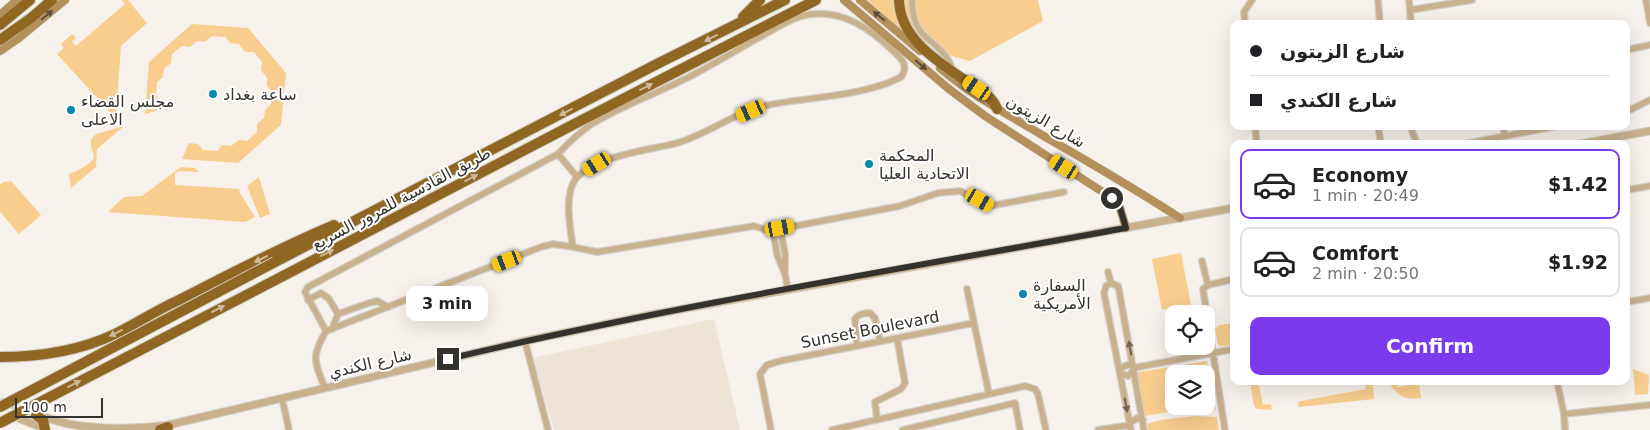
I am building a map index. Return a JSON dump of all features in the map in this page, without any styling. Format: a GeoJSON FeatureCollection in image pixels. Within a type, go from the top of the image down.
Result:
{"type":"FeatureCollection","features":[{"type":"Feature","properties":{"kind":"highway"},"geometry":{"type":"LineString","coordinates":[[1,21],[30,0]]}},
{"type":"Feature","properties":{"kind":"highway"},"geometry":{"type":"LineString","coordinates":[[0,42],[52,0]]}},
{"type":"Feature","properties":{"kind":"highway"},"geometry":{"type":"LineString","coordinates":[[734,26],[760,0]]}},
{"type":"Feature","properties":{"kind":"highway","name":"طريق القادسية للمرور السريع"},"geometry":{"type":"LineString","coordinates":[[0,407],[401,196],[786,0]]}},
{"type":"Feature","properties":{"kind":"highway","name":"طريق القادسية للمرور السريع"},"geometry":{"type":"LineString","coordinates":[[0,423],[584,118],[816,0]]}},
{"type":"Feature","properties":{"kind":"highway"},"geometry":{"type":"LineString","coordinates":[[899,0],[901,17],[909,33],[956,76],[991,98],[997,109]]}},
{"type":"Feature","properties":{"kind":"highway"},"geometry":{"type":"LineString","coordinates":[[0,357],[48,354],[75,348],[114,334],[260,259],[321,230],[401,196]]}},
{"type":"Feature","properties":{"kind":"highway"},"geometry":{"type":"LineString","coordinates":[[35,414],[43,420],[47,429]]}},
{"type":"Feature","properties":{"kind":"main road"},"geometry":{"type":"LineString","coordinates":[[1,21],[17,0]]}},
{"type":"Feature","properties":{"kind":"main road"},"geometry":{"type":"LineString","coordinates":[[0,50],[19,38],[65,0]]}},
{"type":"Feature","properties":{"kind":"main road","name":"شارع الزيتون"},"geometry":{"type":"LineString","coordinates":[[844,0],[949,89],[985,116],[1112,198],[1120,208],[1126,228]]}},
{"type":"Feature","properties":{"kind":"main road"},"geometry":{"type":"LineString","coordinates":[[860,0],[956,76],[949,89]]}},
{"type":"Feature","properties":{"kind":"main road","name":"شارع الزيتون"},"geometry":{"type":"LineString","coordinates":[[997,109],[1153,200],[1180,218]]}},
{"type":"Feature","properties":{"kind":"street"},"geometry":{"type":"LineString","coordinates":[[912,0],[912,9],[917,25],[950,60],[956,76]]}},
{"type":"Feature","properties":{"kind":"street"},"geometry":{"type":"LineString","coordinates":[[1245,20],[1244,12],[1252,0]]}},
{"type":"Feature","properties":{"kind":"street"},"geometry":{"type":"LineString","coordinates":[[1378,0],[1380,20]]}},
{"type":"Feature","properties":{"kind":"street"},"geometry":{"type":"LineString","coordinates":[[1409,0],[1411,20]]}},
{"type":"Feature","properties":{"kind":"street"},"geometry":{"type":"LineString","coordinates":[[1410,10],[1472,0]]}},
{"type":"Feature","properties":{"kind":"street"},"geometry":{"type":"LineString","coordinates":[[1646,0],[1650,23]]}},
{"type":"Feature","properties":{"kind":"street"},"geometry":{"type":"LineString","coordinates":[[329,330],[308,300],[305,292],[308,287],[558,154],[591,125],[603,118],[685,79],[787,22],[811,14],[842,16],[854,21],[879,38],[904,62],[905,69],[901,77],[885,85],[766,106],[678,143],[636,150],[597,164],[577,177],[572,185],[569,210],[573,247]]}},
{"type":"Feature","properties":{"kind":"street"},"geometry":{"type":"LineString","coordinates":[[1630,49],[1650,45]]}},
{"type":"Feature","properties":{"kind":"street"},"geometry":{"type":"LineString","coordinates":[[1630,110],[1650,100]]}},
{"type":"Feature","properties":{"kind":"street"},"geometry":{"type":"LineString","coordinates":[[1504,130],[1505,136]]}},
{"type":"Feature","properties":{"kind":"street"},"geometry":{"type":"LineString","coordinates":[[1484,140],[1536,130]]}},
{"type":"Feature","properties":{"kind":"street"},"geometry":{"type":"LineString","coordinates":[[1602,140],[1650,131]]}},
{"type":"Feature","properties":{"kind":"street"},"geometry":{"type":"LineString","coordinates":[[558,154],[577,177]]}},
{"type":"Feature","properties":{"kind":"street"},"geometry":{"type":"LineString","coordinates":[[1630,189],[1650,186]]}},
{"type":"Feature","properties":{"kind":"street"},"geometry":{"type":"LineString","coordinates":[[329,330],[553,244],[597,252],[754,226],[769,231],[900,206],[938,193],[960,191],[990,206],[1064,192]]}},
{"type":"Feature","properties":{"kind":"street","name":"شارع الكندي"},"geometry":{"type":"LineString","coordinates":[[35,414],[70,425],[119,429],[168,425],[525,341],[656,314],[1230,209]]}},
{"type":"Feature","properties":{"kind":"street"},"geometry":{"type":"LineString","coordinates":[[777,229],[785,253],[785,274],[788,289]]}},
{"type":"Feature","properties":{"kind":"street"},"geometry":{"type":"LineString","coordinates":[[1202,261],[1208,284]]}},
{"type":"Feature","properties":{"kind":"street"},"geometry":{"type":"LineString","coordinates":[[1108,272],[1111,283]]}},
{"type":"Feature","properties":{"kind":"street"},"geometry":{"type":"LineString","coordinates":[[1205,305],[1203,289],[1208,284],[1230,281]]}},
{"type":"Feature","properties":{"kind":"street"},"geometry":{"type":"LineString","coordinates":[[1111,283],[1118,286],[1119,290],[1143,425]]}},
{"type":"Feature","properties":{"kind":"street"},"geometry":{"type":"LineString","coordinates":[[1111,283],[1106,286],[1104,293],[1130,426]]}},
{"type":"Feature","properties":{"kind":"street"},"geometry":{"type":"LineString","coordinates":[[967,289],[989,394]]}},
{"type":"Feature","properties":{"kind":"street"},"geometry":{"type":"LineString","coordinates":[[308,300],[321,293],[324,294],[338,314]]}},
{"type":"Feature","properties":{"kind":"street"},"geometry":{"type":"LineString","coordinates":[[1630,301],[1650,298]]}},
{"type":"Feature","properties":{"kind":"street"},"geometry":{"type":"LineString","coordinates":[[325,388],[315,357],[316,348],[338,314],[369,303],[377,302],[388,307]]}},
{"type":"Feature","properties":{"kind":"street"},"geometry":{"type":"LineString","coordinates":[[857,346],[855,319],[857,316],[864,314],[870,314],[875,318],[880,341]]}},
{"type":"Feature","properties":{"kind":"street","name":"Sunset Boulevard"},"geometry":{"type":"LineString","coordinates":[[771,430],[760,374],[767,365],[974,323]]}},
{"type":"Feature","properties":{"kind":"street"},"geometry":{"type":"LineString","coordinates":[[877,420],[875,402],[902,389],[905,384],[897,338]]}},
{"type":"Feature","properties":{"kind":"street"},"geometry":{"type":"LineString","coordinates":[[525,341],[548,430]]}},
{"type":"Feature","properties":{"kind":"street"},"geometry":{"type":"LineString","coordinates":[[1215,352],[1230,350]]}},
{"type":"Feature","properties":{"kind":"street"},"geometry":{"type":"LineString","coordinates":[[1119,371],[1127,365],[1133,368],[1201,355]]}},
{"type":"Feature","properties":{"kind":"street"},"geometry":{"type":"LineString","coordinates":[[1212,355],[1225,430]]}},
{"type":"Feature","properties":{"kind":"street"},"geometry":{"type":"LineString","coordinates":[[1119,371],[1128,376],[1133,368]]}},
{"type":"Feature","properties":{"kind":"street"},"geometry":{"type":"LineString","coordinates":[[1558,385],[1564,414],[1564,430]]}},
{"type":"Feature","properties":{"kind":"street"},"geometry":{"type":"LineString","coordinates":[[832,430],[1030,386],[1038,394],[1046,430]]}},
{"type":"Feature","properties":{"kind":"street"},"geometry":{"type":"LineString","coordinates":[[282,398],[288,430]]}},
{"type":"Feature","properties":{"kind":"street"},"geometry":{"type":"LineString","coordinates":[[903,430],[1015,403],[1020,430]]}},
{"type":"Feature","properties":{"kind":"street"},"geometry":{"type":"LineString","coordinates":[[1564,414],[1650,405]]}},
{"type":"Feature","properties":{"kind":"street"},"geometry":{"type":"LineString","coordinates":[[1130,426],[1137,418],[1143,425]]}},
{"type":"Feature","properties":{"kind":"street"},"geometry":{"type":"LineString","coordinates":[[20,419],[47,429]]}},
{"type":"Feature","properties":{"kind":"street","name":"شارع الكندي"},"geometry":{"type":"LineString","coordinates":[[162,429],[191,420]]}},
{"type":"Feature","properties":{"kind":"street"},"geometry":{"type":"LineString","coordinates":[[1098,430],[1130,426],[1138,430],[1143,425]]}},
{"type":"Feature","properties":{"kind":"shaded area"},"geometry":{"type":"Polygon","coordinates":[[[122,0],[128,0],[147,23],[121,46],[116,115],[120,120],[107,122],[112,117],[112,114],[57,54],[64,48],[61,44],[72,34],[76,38],[72,42],[76,46],[125,4],[122,0]]]}},
{"type":"Feature","properties":{"kind":"shaded area"},"geometry":{"type":"Polygon","coordinates":[[[868,0],[1038,0],[1043,21],[970,61],[955,57],[902,31],[868,0]]]}},
{"type":"Feature","properties":{"kind":"shaded area"},"geometry":{"type":"Polygon","coordinates":[[[192,24],[248,28],[286,73],[281,125],[238,163],[182,159],[189,143],[198,144],[203,150],[217,151],[222,145],[231,146],[239,140],[247,141],[257,132],[257,124],[264,118],[265,110],[271,104],[272,91],[267,86],[267,78],[261,70],[262,62],[254,52],[245,52],[239,44],[230,43],[225,37],[212,36],[205,42],[197,41],[190,47],[182,46],[172,54],[171,63],[164,69],[163,77],[157,82],[156,95],[161,101],[161,109],[145,114],[149,62],[192,24]]]}},
{"type":"Feature","properties":{"kind":"shaded area"},"geometry":{"type":"Polygon","coordinates":[[[124,126],[97,149],[96,167],[71,188],[69,174],[83,168],[94,158],[91,139],[96,134],[124,126]]]}},
{"type":"Feature","properties":{"kind":"shaded area"},"geometry":{"type":"Polygon","coordinates":[[[181,167],[195,168],[199,172],[180,171],[175,173],[175,185],[239,189],[255,217],[245,222],[108,212],[124,197],[142,196],[181,167]]]}},
{"type":"Feature","properties":{"kind":"shaded area"},"geometry":{"type":"Polygon","coordinates":[[[259,177],[270,214],[260,218],[247,186],[259,177]]]}},
{"type":"Feature","properties":{"kind":"shaded area"},"geometry":{"type":"Polygon","coordinates":[[[11,181],[41,215],[19,234],[0,212],[0,184],[11,181]]]}},
{"type":"Feature","properties":{"kind":"shaded area"},"geometry":{"type":"Polygon","coordinates":[[[1181,253],[1191,305],[1165,305],[1165,309],[1162,310],[1152,259],[1181,253]]]}},
{"type":"Feature","properties":{"kind":"shaded area"},"geometry":{"type":"Polygon","coordinates":[[[714,319],[740,430],[554,430],[534,360],[537,357],[714,319]]]}},
{"type":"Feature","properties":{"kind":"shaded area"},"geometry":{"type":"Polygon","coordinates":[[[1230,324],[1230,345],[1220,346],[1218,344],[1215,329],[1219,325],[1230,324]]]}},
{"type":"Feature","properties":{"kind":"shaded area"},"geometry":{"type":"Polygon","coordinates":[[[1207,361],[1208,365],[1182,365],[1207,361]]]}},
{"type":"Feature","properties":{"kind":"shaded area"},"geometry":{"type":"Polygon","coordinates":[[[1165,368],[1165,413],[1145,416],[1137,374],[1139,372],[1165,368]]]}},
{"type":"Feature","properties":{"kind":"shaded area"},"geometry":{"type":"Polygon","coordinates":[[[1633,369],[1649,375],[1648,394],[1635,395],[1633,369]]]}},
{"type":"Feature","properties":{"kind":"shaded area"},"geometry":{"type":"Polygon","coordinates":[[[1251,385],[1259,385],[1263,405],[1271,404],[1272,410],[1257,409],[1254,406],[1251,385]]]}},
{"type":"Feature","properties":{"kind":"shaded area"},"geometry":{"type":"Polygon","coordinates":[[[1366,385],[1373,385],[1374,399],[1299,407],[1298,402],[1301,401],[1366,389],[1366,385]]]}},
{"type":"Feature","properties":{"kind":"shaded area"},"geometry":{"type":"Polygon","coordinates":[[[1391,385],[1398,385],[1398,387],[1419,385],[1421,398],[1406,398],[1394,390],[1391,385]]]}},
{"type":"Feature","properties":{"kind":"shaded area"},"geometry":{"type":"Polygon","coordinates":[[[1194,416],[1217,417],[1219,430],[1148,430],[1147,424],[1161,420],[1194,416]]]}},
{"type":"Feature","properties":{"kind":"tunnel"},"geometry":{"type":"LineString","coordinates":[[0,401],[26,410]]}},
{"type":"Feature","properties":{"kind":"place","name":"ساعة بغداد"},"geometry":{"type":"Point","coordinates":[213,94]}},
{"type":"Feature","properties":{"kind":"place","name":"مجلس القضاء الاعلى"},"geometry":{"type":"Point","coordinates":[71,110]}},
{"type":"Feature","properties":{"kind":"place","name":"المحكمة الاتحادية العليا"},"geometry":{"type":"Point","coordinates":[869,164]}},
{"type":"Feature","properties":{"kind":"place","name":"السفارة الأمريكية"},"geometry":{"type":"Point","coordinates":[1023,294]}},
{"type":"Feature","properties":{"kind":"route"},"geometry":{"type":"LineString","coordinates":[[448,359],[656,314],[1126,228],[1120,208],[1112,198]]}}]}
